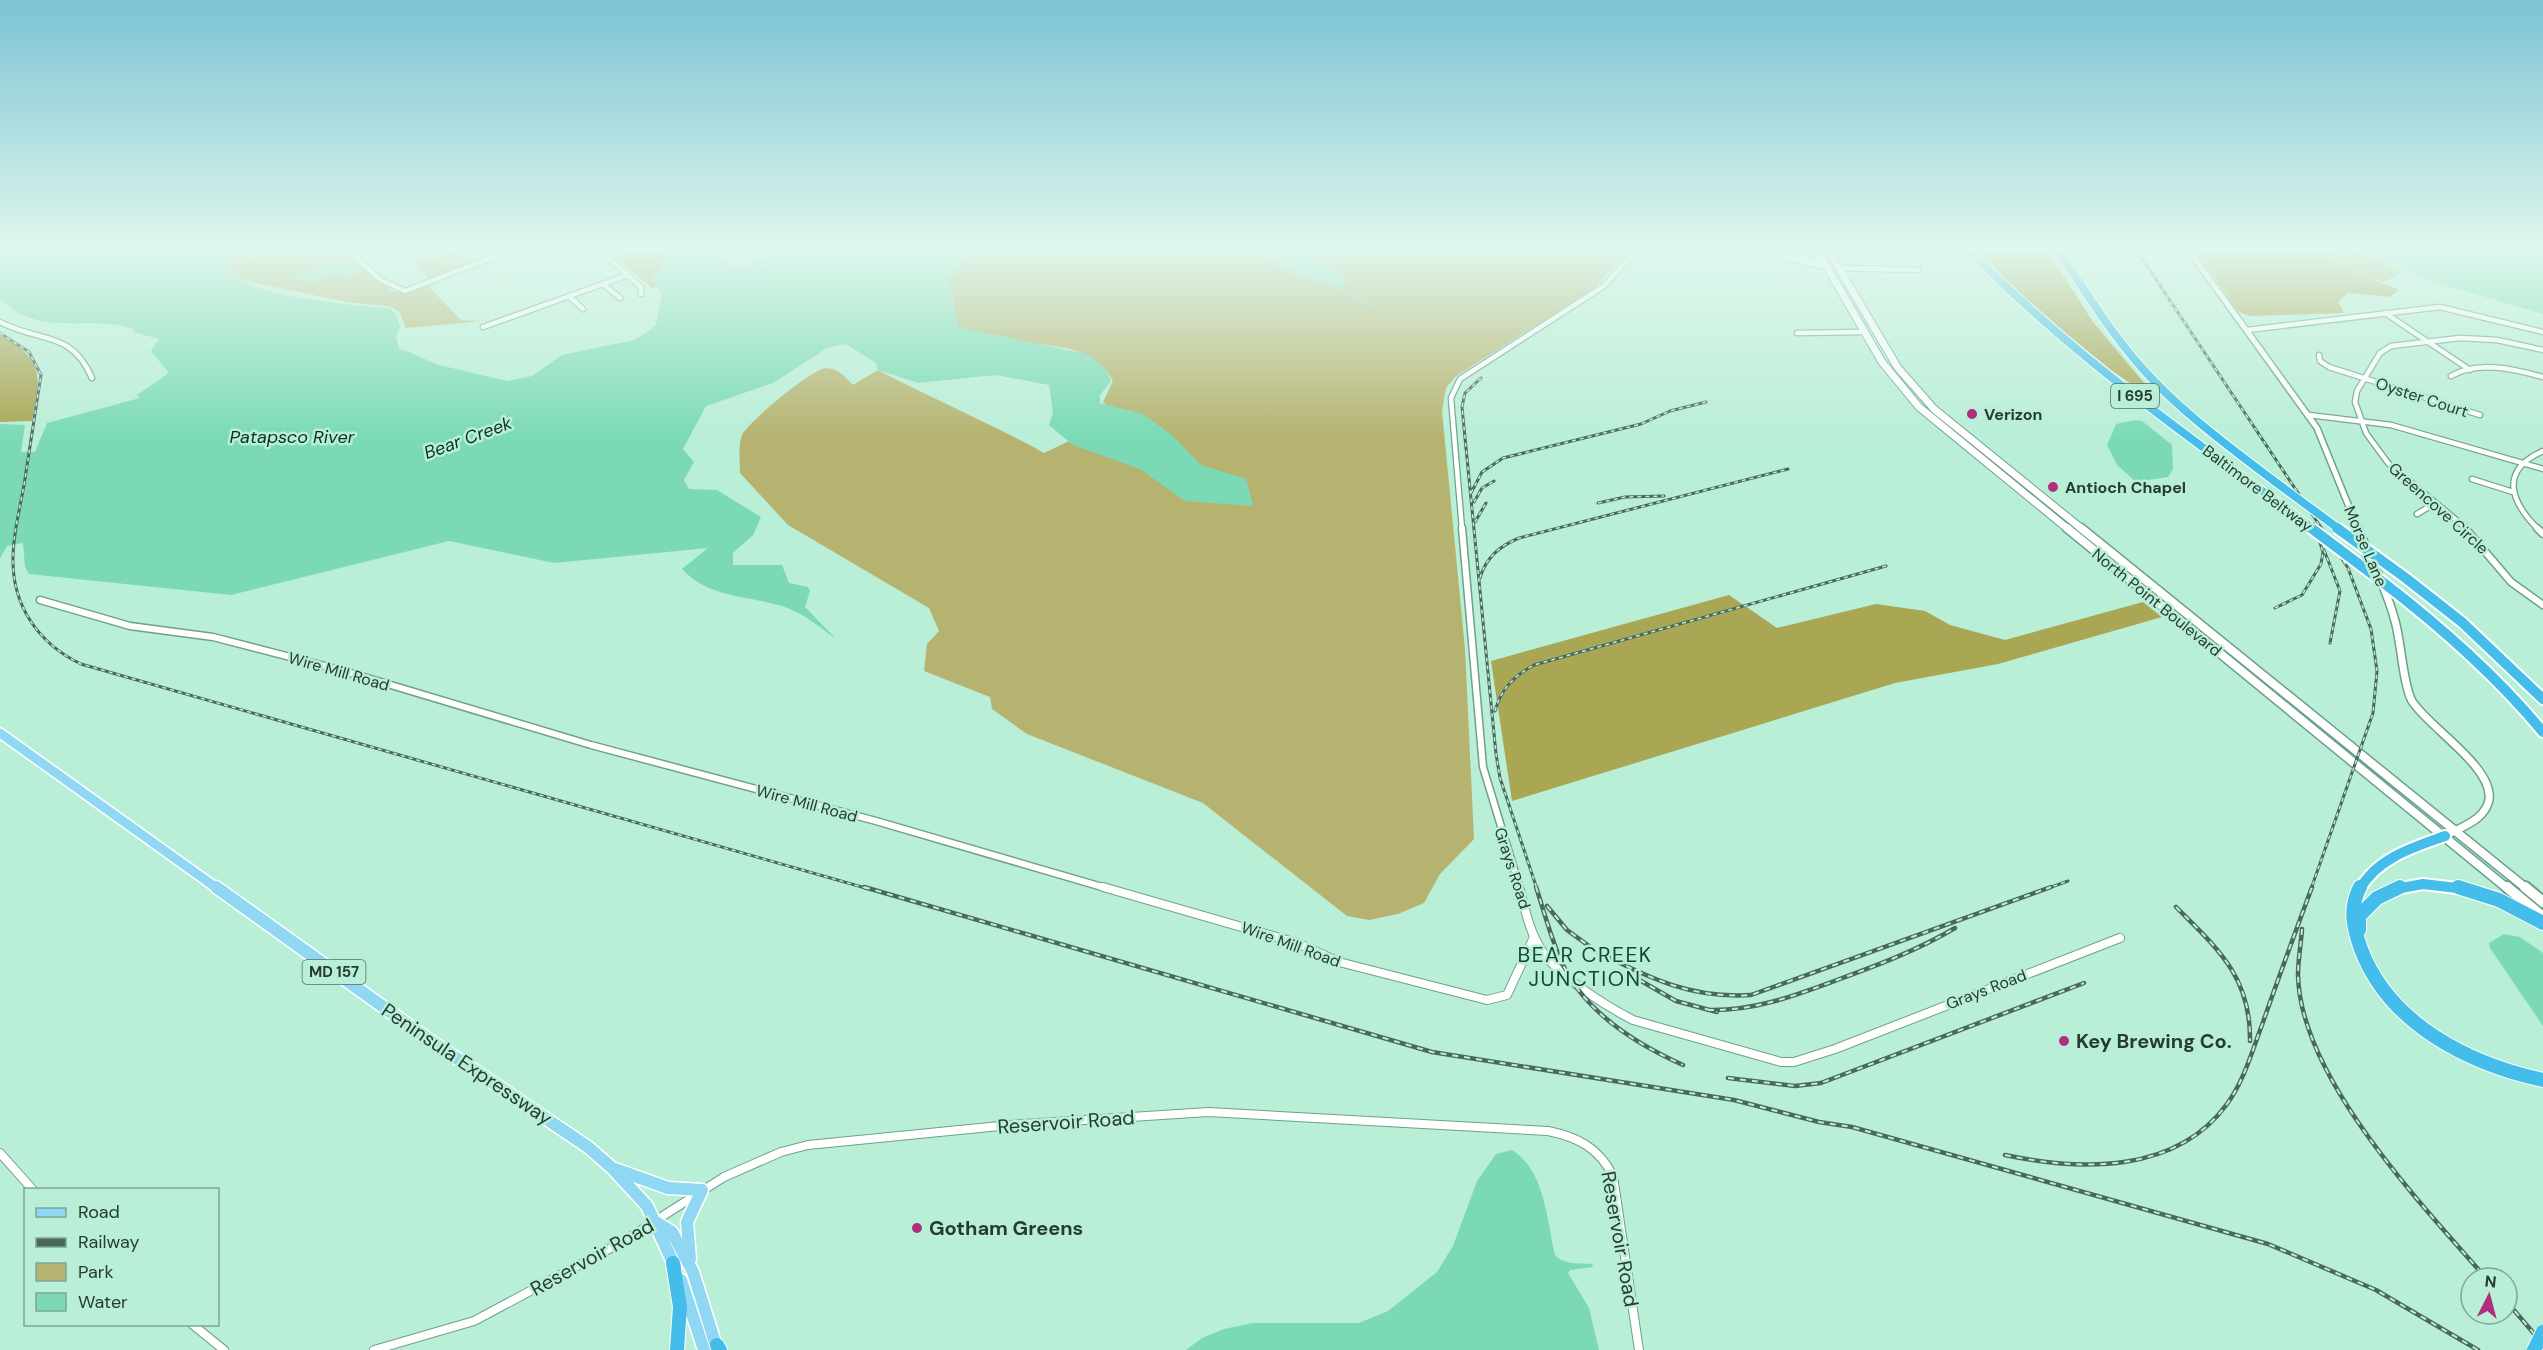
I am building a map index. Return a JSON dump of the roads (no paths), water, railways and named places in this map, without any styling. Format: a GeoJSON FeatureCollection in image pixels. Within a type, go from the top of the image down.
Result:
{"type":"FeatureCollection","features":[{"type":"Feature","properties":{"kind":"highway","name":"Baltimore Beltway"},"geometry":{"type":"LineString","coordinates":[[2031,311],[2070,346],[2419,609],[2486,668],[2543,732]]}},
{"type":"Feature","properties":{"kind":"highway","name":"Baltimore Beltway"},"geometry":{"type":"LineString","coordinates":[[2098,311],[2143,369],[2203,426],[2407,579],[2463,624],[2543,699]]}},
{"type":"Feature","properties":{"kind":"highway"},"geometry":{"type":"LineString","coordinates":[[2450,834],[2401,852],[2377,869],[2361,888],[2351,914],[2359,945],[2371,970],[2389,996],[2427,1030],[2488,1064],[2543,1080]]}},
{"type":"Feature","properties":{"kind":"highway"},"geometry":{"type":"LineString","coordinates":[[2359,945],[2359,916],[2369,903],[2392,888],[2413,884],[2443,885],[2469,890],[2516,908],[2543,923]]}},
{"type":"Feature","properties":{"kind":"highway"},"geometry":{"type":"LineString","coordinates":[[673,1263],[680,1307],[677,1350]]}},
{"type":"Feature","properties":{"kind":"highway"},"geometry":{"type":"LineString","coordinates":[[2534,1350],[2543,1332]]}},
{"type":"Feature","properties":{"kind":"main road","name":"North Point Boulevard"},"geometry":{"type":"LineString","coordinates":[[1853,311],[1882,362],[1919,408],[2322,735],[2450,834],[2543,902]]}},
{"type":"Feature","properties":{"kind":"main road","name":"North Point Boulevard"},"geometry":{"type":"LineString","coordinates":[[1863,311],[1902,374],[1934,409],[2333,731],[2543,917]]}},
{"type":"Feature","properties":{"kind":"main road"},"geometry":{"type":"LineString","coordinates":[[1865,332],[1883,344]]}},
{"type":"Feature","properties":{"kind":"main road"},"geometry":{"type":"LineString","coordinates":[[1882,362],[1894,373],[1902,374]]}},
{"type":"Feature","properties":{"kind":"main road"},"geometry":{"type":"LineString","coordinates":[[1893,378],[1911,385]]}},
{"type":"Feature","properties":{"kind":"main road"},"geometry":{"type":"LineString","coordinates":[[1974,453],[1994,458]]}},
{"type":"Feature","properties":{"kind":"main road"},"geometry":{"type":"LineString","coordinates":[[2101,556],[2122,561]]}},
{"type":"Feature","properties":{"kind":"main road"},"geometry":{"type":"LineString","coordinates":[[2322,735],[2333,731]]}},
{"type":"Feature","properties":{"kind":"main road","name":"Peninsula Expressway"},"geometry":{"type":"LineString","coordinates":[[0,734],[418,1032],[588,1147],[642,1199],[656,1222],[658,1235],[715,1349]]}},
{"type":"Feature","properties":{"kind":"main road"},"geometry":{"type":"LineString","coordinates":[[612,1168],[662,1189],[675,1192],[702,1190],[687,1222],[688,1248],[693,1272]]}},
{"type":"Feature","properties":{"kind":"main road","name":"Peninsula Expressway"},"geometry":{"type":"LineString","coordinates":[[656,1222],[672,1232],[693,1272],[715,1349]]}},
{"type":"Feature","properties":{"kind":"street"},"geometry":{"type":"LineString","coordinates":[[483,327],[527,311]]}},
{"type":"Feature","properties":{"kind":"street","name":"Grays Road"},"geometry":{"type":"LineString","coordinates":[[1567,311],[1460,379],[1451,398],[1452,437],[1483,767],[1534,937],[1542,952],[1553,964],[1619,1013],[1766,1059],[1794,1062],[1835,1049],[2120,938]]}},
{"type":"Feature","properties":{"kind":"street","name":"Morse Lane"},"geometry":{"type":"LineString","coordinates":[[2233,311],[2310,417],[2388,599],[2402,645],[2411,699],[2433,727],[2468,757],[2487,788],[2489,799],[2481,816],[2450,834]]}},
{"type":"Feature","properties":{"kind":"street"},"geometry":{"type":"LineString","coordinates":[[2247,330],[2406,311]]}},
{"type":"Feature","properties":{"kind":"street"},"geometry":{"type":"LineString","coordinates":[[2463,311],[2543,332]]}},
{"type":"Feature","properties":{"kind":"street"},"geometry":{"type":"LineString","coordinates":[[2385,313],[2470,370]]}},
{"type":"Feature","properties":{"kind":"street"},"geometry":{"type":"LineString","coordinates":[[0,322],[29,335],[68,343],[86,362],[92,378]]}},
{"type":"Feature","properties":{"kind":"street"},"geometry":{"type":"LineString","coordinates":[[1797,333],[1865,332]]}},
{"type":"Feature","properties":{"kind":"street"},"geometry":{"type":"LineString","coordinates":[[2360,422],[2355,402],[2363,378],[2386,348],[2426,341],[2486,339],[2543,350]]}},
{"type":"Feature","properties":{"kind":"street","name":"Oyster Court"},"geometry":{"type":"LineString","coordinates":[[2319,355],[2325,365],[2480,415]]}},
{"type":"Feature","properties":{"kind":"street"},"geometry":{"type":"LineString","coordinates":[[2451,376],[2470,370],[2504,368],[2543,377]]}},
{"type":"Feature","properties":{"kind":"street"},"geometry":{"type":"LineString","coordinates":[[2310,417],[2402,428],[2522,461],[2543,469]]}},
{"type":"Feature","properties":{"kind":"street","name":"Greencove Circle"},"geometry":{"type":"LineString","coordinates":[[2360,422],[2388,464],[2483,544],[2511,582],[2543,605]]}},
{"type":"Feature","properties":{"kind":"street"},"geometry":{"type":"LineString","coordinates":[[2543,451],[2522,461],[2514,473],[2513,492],[2525,515],[2543,534]]}},
{"type":"Feature","properties":{"kind":"street"},"geometry":{"type":"LineString","coordinates":[[2472,479],[2513,492]]}},
{"type":"Feature","properties":{"kind":"street"},"geometry":{"type":"LineString","coordinates":[[2417,514],[2427,508],[2438,507]]}},
{"type":"Feature","properties":{"kind":"street","name":"Wire Mill Road"},"geometry":{"type":"LineString","coordinates":[[40,600],[130,626],[213,637],[344,671],[591,745],[887,824],[1221,919],[1284,938],[1339,962],[1466,997],[1495,1000],[1507,995],[1534,937]]}},
{"type":"Feature","properties":{"kind":"street","name":"Reservoir Road"},"geometry":{"type":"LineString","coordinates":[[374,1350],[474,1321],[656,1222],[702,1190],[754,1162],[808,1145],[1022,1125],[1228,1112],[1548,1131],[1590,1144],[1608,1166],[1620,1221],[1639,1350]]}},
{"type":"Feature","properties":{"kind":"street"},"geometry":{"type":"LineString","coordinates":[[0,1153],[31,1188]]}},
{"type":"Feature","properties":{"kind":"street"},"geometry":{"type":"LineString","coordinates":[[194,1326],[224,1350]]}},
{"type":"Feature","properties":{"kind":"water","name":"Patapsco River"},"geometry":{"type":"Polygon","coordinates":[[[16,311],[392,311],[396,314],[400,327],[396,337],[399,348],[439,365],[507,381],[532,376],[562,355],[634,340],[656,325],[659,311],[955,311],[958,327],[1087,354],[1104,367],[1111,381],[1100,395],[1100,403],[1143,414],[1173,436],[1201,465],[1246,479],[1253,506],[1185,501],[1140,469],[1073,445],[1049,425],[1053,413],[1049,385],[996,375],[918,383],[878,370],[876,363],[846,344],[827,348],[773,383],[706,406],[683,449],[694,462],[684,480],[689,489],[717,490],[761,517],[753,535],[733,553],[733,565],[782,565],[789,583],[808,587],[810,591],[805,607],[836,639],[812,621],[785,607],[730,595],[693,579],[682,569],[708,548],[554,563],[449,541],[231,595],[29,574],[25,567],[23,543],[7,546],[0,558],[0,424],[25,425],[21,452],[35,452],[47,423],[140,398],[137,395],[169,373],[151,351],[159,339],[133,332],[134,329],[108,324],[54,323],[16,311]]]}},
{"type":"Feature","properties":{"kind":"water"},"geometry":{"type":"Polygon","coordinates":[[[2142,421],[2172,445],[2173,469],[2168,477],[2136,482],[2117,465],[2107,445],[2116,424],[2142,421]]]}},
{"type":"Feature","properties":{"kind":"water"},"geometry":{"type":"Polygon","coordinates":[[[2504,934],[2520,937],[2543,953],[2543,1026],[2490,948],[2489,943],[2504,934]]]}},
{"type":"Feature","properties":{"kind":"water"},"geometry":{"type":"Polygon","coordinates":[[[1512,1150],[1532,1170],[1538,1183],[1547,1212],[1555,1255],[1567,1262],[1592,1264],[1593,1267],[1570,1270],[1568,1273],[1589,1308],[1599,1350],[1186,1350],[1202,1338],[1224,1329],[1252,1323],[1359,1323],[1388,1311],[1437,1272],[1453,1246],[1477,1181],[1496,1154],[1512,1150]]]}},
{"type":"Feature","properties":{"kind":"railway"},"geometry":{"type":"LineString","coordinates":[[2177,311],[2348,568],[2371,629],[2377,671],[2373,713],[2311,889]]}},
{"type":"Feature","properties":{"kind":"railway"},"geometry":{"type":"LineString","coordinates":[[0,333],[29,352],[41,375],[14,540],[14,576],[17,592],[31,622],[53,646],[66,656],[81,664],[869,889]]}},
{"type":"Feature","properties":{"kind":"railway"},"geometry":{"type":"LineString","coordinates":[[1481,378],[1465,393],[1462,407],[1496,754],[1500,778],[1537,889]]}},
{"type":"Feature","properties":{"kind":"railway"},"geometry":{"type":"LineString","coordinates":[[1471,493],[1482,472],[1503,458],[1641,424],[1670,411],[1706,402]]}},
{"type":"Feature","properties":{"kind":"railway"},"geometry":{"type":"LineString","coordinates":[[1480,578],[1490,558],[1519,538],[1788,469]]}},
{"type":"Feature","properties":{"kind":"railway"},"geometry":{"type":"LineString","coordinates":[[1474,502],[1482,488],[1494,481]]}},
{"type":"Feature","properties":{"kind":"railway"},"geometry":{"type":"LineString","coordinates":[[1598,503],[1625,497],[1664,496]]}},
{"type":"Feature","properties":{"kind":"railway"},"geometry":{"type":"LineString","coordinates":[[1475,522],[1486,503]]}},
{"type":"Feature","properties":{"kind":"railway"},"geometry":{"type":"LineString","coordinates":[[2275,608],[2302,595],[2321,564],[2323,552],[2314,524]]}},
{"type":"Feature","properties":{"kind":"railway"},"geometry":{"type":"LineString","coordinates":[[2324,550],[2340,591],[2330,643]]}},
{"type":"Feature","properties":{"kind":"railway"},"geometry":{"type":"LineString","coordinates":[[1495,711],[1509,684],[1534,665],[1886,566]]}},
{"type":"Feature","properties":{"kind":"railway"},"geometry":{"type":"LineString","coordinates":[[2046,889],[2068,881]]}},
{"type":"Feature","properties":{"kind":"railway"},"geometry":{"type":"LineString","coordinates":[[864,887],[1432,1052],[1734,1100],[1819,1122],[1852,1127],[2268,1244],[2376,1290],[2478,1350]]}},
{"type":"Feature","properties":{"kind":"railway"},"geometry":{"type":"LineString","coordinates":[[1536,887],[1560,958],[1581,994],[1611,1023],[1628,1035],[1683,1065]]}},
{"type":"Feature","properties":{"kind":"railway"},"geometry":{"type":"LineString","coordinates":[[1596,951],[1651,977],[1688,990],[1751,995],[2051,887]]}},
{"type":"Feature","properties":{"kind":"railway"},"geometry":{"type":"LineString","coordinates":[[2005,1155],[2065,1164],[2125,1162],[2154,1155],[2181,1144],[2206,1127],[2227,1104],[2243,1076],[2312,887]]}},
{"type":"Feature","properties":{"kind":"railway"},"geometry":{"type":"LineString","coordinates":[[1547,906],[1567,930],[1596,951]]}},
{"type":"Feature","properties":{"kind":"railway"},"geometry":{"type":"LineString","coordinates":[[2176,907],[2218,951],[2238,982],[2245,999],[2250,1041]]}},
{"type":"Feature","properties":{"kind":"railway"},"geometry":{"type":"LineString","coordinates":[[1710,1010],[1758,1005],[1805,992],[1898,957],[1955,928]]}},
{"type":"Feature","properties":{"kind":"railway"},"geometry":{"type":"LineString","coordinates":[[2302,929],[2298,975],[2304,1014],[2319,1055],[2341,1096],[2368,1137],[2398,1177],[2475,1266]]}},
{"type":"Feature","properties":{"kind":"railway"},"geometry":{"type":"LineString","coordinates":[[1596,951],[1600,954]]}},
{"type":"Feature","properties":{"kind":"railway"},"geometry":{"type":"LineString","coordinates":[[1629,974],[1676,1001],[1710,1010]]}},
{"type":"Feature","properties":{"kind":"railway"},"geometry":{"type":"LineString","coordinates":[[1728,1078],[1795,1086],[1821,1083],[2084,983]]}},
{"type":"Feature","properties":{"kind":"railway"},"geometry":{"type":"LineString","coordinates":[[1710,1010],[1717,1012]]}},
{"type":"Feature","properties":{"kind":"railway"},"geometry":{"type":"LineString","coordinates":[[2519,1316],[2543,1344]]}},
{"type":"Feature","properties":{"kind":"place","name":"Verizon"},"geometry":{"type":"Point","coordinates":[1972,414]}},
{"type":"Feature","properties":{"kind":"place","name":"Antioch Chapel"},"geometry":{"type":"Point","coordinates":[2053,487]}},
{"type":"Feature","properties":{"kind":"place","name":"Key Brewing Co."},"geometry":{"type":"Point","coordinates":[2064,1041]}},
{"type":"Feature","properties":{"kind":"place","name":"Gotham Greens"},"geometry":{"type":"Point","coordinates":[917,1228]}},
{"type":"Feature","properties":{"kind":"district","name":"BEAR CREEK JUNCTION"},"geometry":{"type":"Point","coordinates":[1585,967]}},
{"type":"Feature","properties":{"kind":"water label","name":"Bear Creek"},"geometry":{"type":"Point","coordinates":[468,438]}}]}
